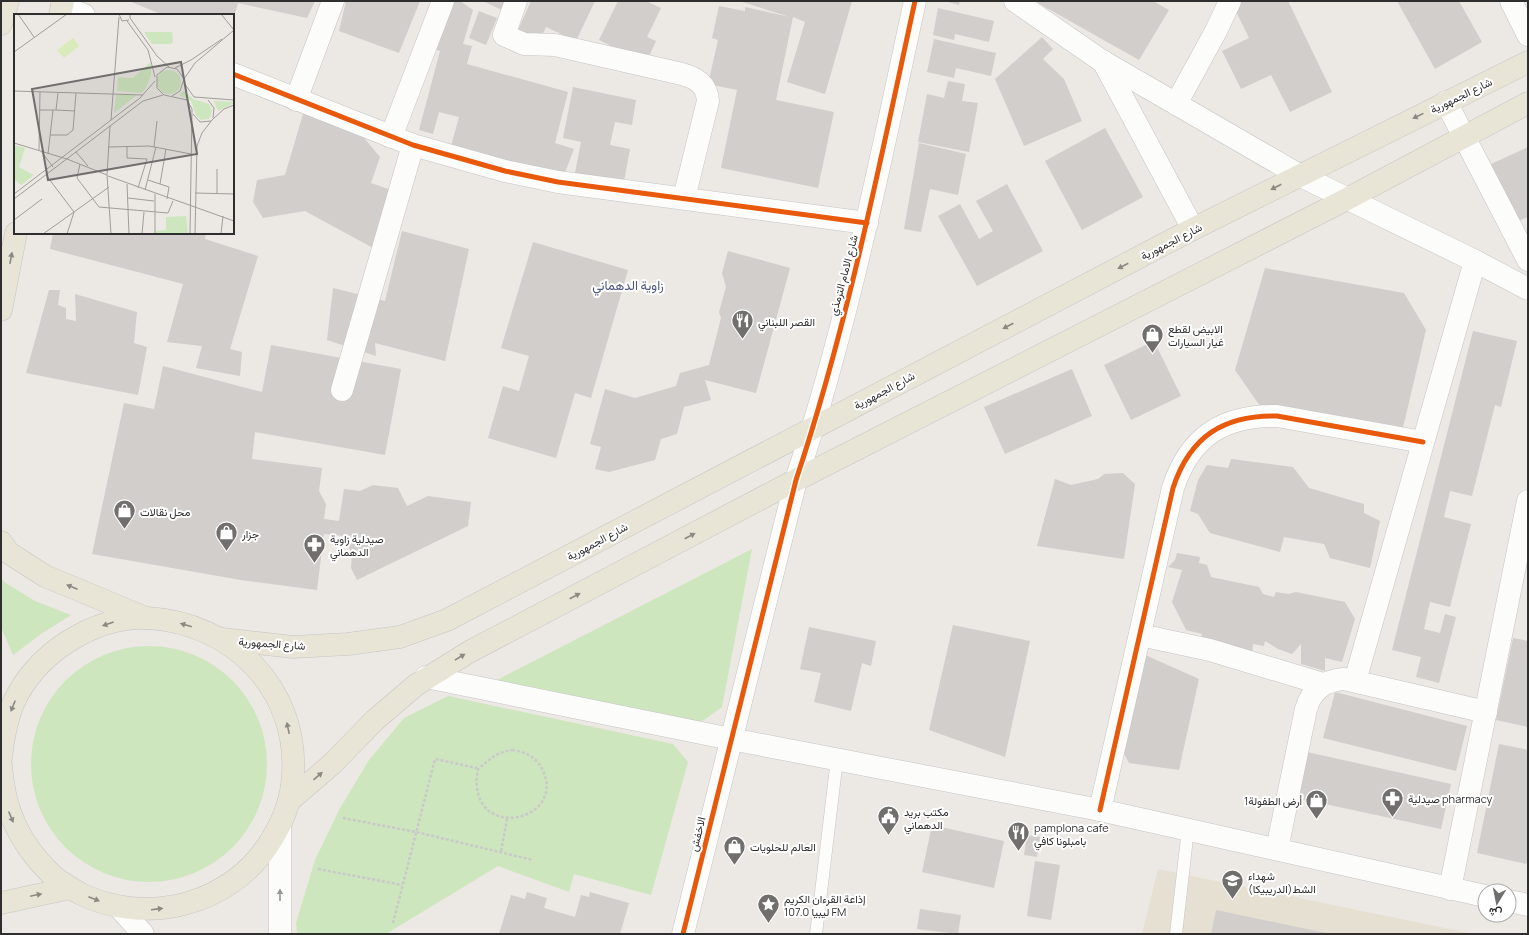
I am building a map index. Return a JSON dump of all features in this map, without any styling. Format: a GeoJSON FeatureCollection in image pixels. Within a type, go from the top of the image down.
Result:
{"type":"FeatureCollection","features":[{"type":"Feature","properties":{"kind":"main road"},"geometry":{"type":"LineString","coordinates":[[1,24],[8,1]]}},
{"type":"Feature","properties":{"kind":"main road","name":"شارع الجمهورية"},"geometry":{"type":"LineString","coordinates":[[222,639],[293,647],[348,644],[400,637],[447,620],[1193,229],[1528,62]]}},
{"type":"Feature","properties":{"kind":"main road"},"geometry":{"type":"LineString","coordinates":[[289,801],[332,764],[375,720],[426,677],[469,652],[796,480],[1347,199],[1528,103]]}},
{"type":"Feature","properties":{"kind":"main road"},"geometry":{"type":"LineString","coordinates":[[1,310],[16,234]]}},
{"type":"Feature","properties":{"kind":"main road"},"geometry":{"type":"LineString","coordinates":[[1,542],[9,554],[45,576],[147,618],[186,624],[222,639],[244,655],[262,674],[277,697],[287,721],[292,748],[293,774],[289,801],[280,827],[263,854],[240,877],[213,894],[183,905],[151,910],[119,907],[93,900],[70,888],[51,875],[20,837],[9,813],[2,787],[1,765]]}},
{"type":"Feature","properties":{"kind":"main road"},"geometry":{"type":"LineString","coordinates":[[1,758],[2,730],[14,704],[30,675],[54,651],[82,633],[114,622],[147,618]]}},
{"type":"Feature","properties":{"kind":"main road"},"geometry":{"type":"LineString","coordinates":[[1,903],[70,888]]}},
{"type":"Feature","properties":{"kind":"street"},"geometry":{"type":"LineString","coordinates":[[296,100],[333,1]]}},
{"type":"Feature","properties":{"kind":"street"},"geometry":{"type":"LineString","coordinates":[[391,137],[443,1]]}},
{"type":"Feature","properties":{"kind":"street"},"geometry":{"type":"LineString","coordinates":[[516,1],[504,35],[524,44],[555,45],[682,74],[698,80],[707,93],[708,101],[684,198]]}},
{"type":"Feature","properties":{"kind":"street","name":"شارع الامام الترمذي"},"geometry":{"type":"LineString","coordinates":[[796,480],[814,427],[867,223],[915,1]]}},
{"type":"Feature","properties":{"kind":"street"},"geometry":{"type":"LineString","coordinates":[[1015,1],[1102,61],[1299,175],[1475,261],[1528,289]]}},
{"type":"Feature","properties":{"kind":"street"},"geometry":{"type":"LineString","coordinates":[[1176,104],[1216,31],[1230,1]]}},
{"type":"Feature","properties":{"kind":"street"},"geometry":{"type":"LineString","coordinates":[[1511,1],[1528,35]]}},
{"type":"Feature","properties":{"kind":"street"},"geometry":{"type":"LineString","coordinates":[[61,7],[81,14]]}},
{"type":"Feature","properties":{"kind":"street"},"geometry":{"type":"LineString","coordinates":[[1102,61],[1193,229]]}},
{"type":"Feature","properties":{"kind":"street"},"geometry":{"type":"LineString","coordinates":[[234,74],[413,145],[498,169],[558,182],[867,223]]}},
{"type":"Feature","properties":{"kind":"street"},"geometry":{"type":"LineString","coordinates":[[1446,102],[1528,260]]}},
{"type":"Feature","properties":{"kind":"street"},"geometry":{"type":"LineString","coordinates":[[342,390],[413,145]]}},
{"type":"Feature","properties":{"kind":"street"},"geometry":{"type":"LineString","coordinates":[[1355,681],[1422,442],[1475,261]]}},
{"type":"Feature","properties":{"kind":"street"},"geometry":{"type":"LineString","coordinates":[[1100,810],[1173,488],[1180,469],[1190,452],[1204,437],[1220,426],[1238,419],[1264,416],[1277,416],[1422,442]]}},
{"type":"Feature","properties":{"kind":"street","name":"الاخفش"},"geometry":{"type":"LineString","coordinates":[[683,934],[796,480]]}},
{"type":"Feature","properties":{"kind":"street"},"geometry":{"type":"LineString","coordinates":[[1450,889],[1528,501]]}},
{"type":"Feature","properties":{"kind":"street"},"geometry":{"type":"LineString","coordinates":[[1140,635],[1210,650],[1323,684]]}},
{"type":"Feature","properties":{"kind":"street"},"geometry":{"type":"LineString","coordinates":[[426,677],[837,760],[1100,810],[1277,848],[1477,894]]}},
{"type":"Feature","properties":{"kind":"street"},"geometry":{"type":"LineString","coordinates":[[1277,848],[1306,709],[1309,699],[1315,690],[1323,684],[1344,679],[1486,712]]}},
{"type":"Feature","properties":{"kind":"street"},"geometry":{"type":"LineString","coordinates":[[280,827],[280,934]]}},
{"type":"Feature","properties":{"kind":"street"},"geometry":{"type":"LineString","coordinates":[[1517,903],[1528,905]]}},
{"type":"Feature","properties":{"kind":"street"},"geometry":{"type":"LineString","coordinates":[[119,907],[143,934]]}},
{"type":"Feature","properties":{"kind":"lane"},"geometry":{"type":"LineString","coordinates":[[816,934],[837,760]]}},
{"type":"Feature","properties":{"kind":"lane"},"geometry":{"type":"LineString","coordinates":[[1176,934],[1188,829]]}},
{"type":"Feature","properties":{"kind":"path"},"geometry":{"type":"LineString","coordinates":[[512,750],[523,752],[532,757],[540,765],[545,775],[546,786],[544,797],[530,814],[519,818],[507,819],[491,812],[480,798],[477,787],[478,768],[491,756],[501,752],[512,750]]}},
{"type":"Feature","properties":{"kind":"path"},"geometry":{"type":"LineString","coordinates":[[393,924],[435,759],[478,768]]}},
{"type":"Feature","properties":{"kind":"path"},"geometry":{"type":"LineString","coordinates":[[343,818],[416,832],[533,860]]}},
{"type":"Feature","properties":{"kind":"path"},"geometry":{"type":"LineString","coordinates":[[500,852],[507,819]]}},
{"type":"Feature","properties":{"kind":"path"},"geometry":{"type":"LineString","coordinates":[[318,869],[402,885]]}},
{"type":"Feature","properties":{"kind":"shaded area","name":"شهداء الشط(الدريبيكا)"},"geometry":{"type":"Polygon","coordinates":[[[1158,869],[1474,934],[1142,934],[1158,869]]]}},
{"type":"Feature","properties":{"kind":"green space"},"geometry":{"type":"Polygon","coordinates":[[[752,549],[722,707],[704,720],[689,725],[491,683],[752,549]]]}},
{"type":"Feature","properties":{"kind":"green space"},"geometry":{"type":"Polygon","coordinates":[[[1,578],[4,582],[35,601],[71,615],[41,634],[13,655],[1,627],[1,578]]]}},
{"type":"Feature","properties":{"kind":"green space"},"geometry":{"type":"Polygon","coordinates":[[[149,646],[172,648],[205,660],[224,673],[240,689],[253,708],[262,730],[265,741],[267,764],[265,787],[253,820],[240,839],[224,855],[205,868],[183,877],[172,880],[149,882],[126,880],[93,868],[74,855],[58,839],[45,820],[36,798],[33,787],[31,764],[33,741],[45,708],[58,689],[74,673],[93,660],[115,651],[126,648],[149,646]]]}},
{"type":"Feature","properties":{"kind":"green space"},"geometry":{"type":"Polygon","coordinates":[[[448,696],[673,744],[688,762],[651,895],[574,874],[569,892],[498,866],[386,934],[297,934],[296,923],[315,860],[339,810],[369,760],[404,718],[448,696]]]}},
{"type":"Feature","properties":{"kind":"building"},"geometry":{"type":"Polygon","coordinates":[[[129,1],[315,1],[307,18],[238,3],[234,17],[234,14],[161,14],[129,1]]]}},
{"type":"Feature","properties":{"kind":"building"},"geometry":{"type":"Polygon","coordinates":[[[346,1],[420,1],[399,53],[339,31],[346,1]]]}},
{"type":"Feature","properties":{"kind":"building"},"geometry":{"type":"Polygon","coordinates":[[[449,1],[460,1],[473,10],[463,44],[472,46],[467,64],[568,92],[555,143],[574,149],[564,175],[451,146],[459,117],[439,112],[433,134],[419,130],[440,51],[431,48],[449,1]]]}},
{"type":"Feature","properties":{"kind":"building"},"geometry":{"type":"Polygon","coordinates":[[[483,1],[511,1],[506,12],[483,1]]]}},
{"type":"Feature","properties":{"kind":"building"},"geometry":{"type":"Polygon","coordinates":[[[531,1],[595,1],[576,41],[546,27],[539,42],[517,32],[531,1]]]}},
{"type":"Feature","properties":{"kind":"building"},"geometry":{"type":"Polygon","coordinates":[[[618,1],[646,1],[661,8],[647,37],[656,41],[646,63],[599,40],[618,1]]]}},
{"type":"Feature","properties":{"kind":"building"},"geometry":{"type":"Polygon","coordinates":[[[739,1],[852,1],[825,94],[787,82],[805,22],[793,17],[776,100],[834,112],[818,188],[721,168],[737,90],[708,84],[718,40],[712,38],[719,6],[745,11],[745,7],[790,17],[739,1]]]}},
{"type":"Feature","properties":{"kind":"building"},"geometry":{"type":"Polygon","coordinates":[[[944,1],[960,1],[959,5],[944,1]]]}},
{"type":"Feature","properties":{"kind":"building"},"geometry":{"type":"Polygon","coordinates":[[[1039,1],[1153,1],[1169,10],[1139,60],[1038,3],[1039,1]]]}},
{"type":"Feature","properties":{"kind":"building"},"geometry":{"type":"Polygon","coordinates":[[[1231,1],[1288,1],[1332,92],[1290,112],[1271,75],[1241,89],[1222,51],[1249,38],[1231,1]]]}},
{"type":"Feature","properties":{"kind":"building"},"geometry":{"type":"Polygon","coordinates":[[[1397,1],[1459,1],[1482,42],[1435,69],[1397,1]]]}},
{"type":"Feature","properties":{"kind":"building"},"geometry":{"type":"Polygon","coordinates":[[[938,8],[994,21],[989,42],[955,34],[954,40],[933,35],[938,8]]]}},
{"type":"Feature","properties":{"kind":"building"},"geometry":{"type":"Polygon","coordinates":[[[479,11],[497,18],[486,45],[469,38],[479,11]]]}},
{"type":"Feature","properties":{"kind":"building"},"geometry":{"type":"Polygon","coordinates":[[[1042,37],[1053,49],[1043,59],[1064,79],[1082,121],[1024,146],[995,79],[1042,37]]]}},
{"type":"Feature","properties":{"kind":"building"},"geometry":{"type":"Polygon","coordinates":[[[934,39],[996,53],[991,76],[956,68],[954,78],[927,72],[934,39]]]}},
{"type":"Feature","properties":{"kind":"building"},"geometry":{"type":"Polygon","coordinates":[[[948,81],[965,84],[962,101],[978,103],[969,152],[918,142],[927,94],[944,98],[948,81]]]}},
{"type":"Feature","properties":{"kind":"building"},"geometry":{"type":"Polygon","coordinates":[[[573,87],[636,100],[632,125],[615,122],[610,145],[630,149],[623,187],[574,178],[581,142],[563,138],[573,87]]]}},
{"type":"Feature","properties":{"kind":"building"},"geometry":{"type":"Polygon","coordinates":[[[303,114],[360,133],[380,157],[371,183],[394,191],[375,249],[305,211],[263,218],[253,202],[257,180],[285,175],[303,114]]]}},
{"type":"Feature","properties":{"kind":"building"},"geometry":{"type":"Polygon","coordinates":[[[1105,128],[1143,197],[1082,230],[1045,161],[1105,128]]]}},
{"type":"Feature","properties":{"kind":"building"},"geometry":{"type":"Polygon","coordinates":[[[919,143],[966,154],[958,195],[930,189],[921,232],[904,229],[919,143]]]}},
{"type":"Feature","properties":{"kind":"building"},"geometry":{"type":"Polygon","coordinates":[[[1528,147],[1528,217],[1516,222],[1489,165],[1528,147]]]}},
{"type":"Feature","properties":{"kind":"building"},"geometry":{"type":"Polygon","coordinates":[[[1007,184],[1043,251],[977,286],[938,216],[960,204],[979,239],[993,231],[976,201],[1007,184]]]}},
{"type":"Feature","properties":{"kind":"building"},"geometry":{"type":"Polygon","coordinates":[[[402,231],[469,249],[445,361],[375,343],[376,356],[327,340],[333,288],[385,301],[402,231]]]}},
{"type":"Feature","properties":{"kind":"building"},"geometry":{"type":"Polygon","coordinates":[[[53,234],[206,234],[205,239],[258,256],[230,349],[242,352],[240,376],[196,368],[202,346],[167,342],[183,284],[50,249],[53,234]]]}},
{"type":"Feature","properties":{"kind":"building"},"geometry":{"type":"Polygon","coordinates":[[[533,242],[628,270],[591,398],[575,393],[556,458],[488,438],[503,386],[519,391],[529,356],[501,348],[533,242]]]}},
{"type":"Feature","properties":{"kind":"building","name":"القصر اللبناني"},"geometry":{"type":"Polygon","coordinates":[[[728,251],[790,268],[756,393],[705,380],[711,400],[684,407],[677,434],[661,439],[655,460],[609,472],[595,469],[601,447],[590,444],[605,389],[635,398],[676,386],[680,373],[709,365],[721,318],[719,312],[726,287],[722,273],[728,251]]]}},
{"type":"Feature","properties":{"kind":"building"},"geometry":{"type":"Polygon","coordinates":[[[1265,268],[1404,293],[1426,330],[1402,432],[1260,406],[1235,370],[1265,268]]]}},
{"type":"Feature","properties":{"kind":"building"},"geometry":{"type":"Polygon","coordinates":[[[49,290],[60,290],[58,305],[66,308],[66,319],[76,321],[75,294],[137,312],[134,343],[147,347],[138,395],[26,373],[49,290]]]}},
{"type":"Feature","properties":{"kind":"building"},"geometry":{"type":"Polygon","coordinates":[[[1473,331],[1517,341],[1501,407],[1495,405],[1472,496],[1450,491],[1444,517],[1471,524],[1450,607],[1430,602],[1424,629],[1440,633],[1445,614],[1456,617],[1439,683],[1416,677],[1421,657],[1392,650],[1473,331]]]}},
{"type":"Feature","properties":{"kind":"building"},"geometry":{"type":"Polygon","coordinates":[[[1154,341],[1181,396],[1131,420],[1104,365],[1154,341]]]}},
{"type":"Feature","properties":{"kind":"building"},"geometry":{"type":"Polygon","coordinates":[[[271,345],[401,369],[385,455],[255,432],[252,459],[322,468],[319,491],[326,504],[324,519],[339,521],[344,489],[360,491],[373,485],[398,488],[407,506],[428,496],[471,502],[468,526],[357,580],[351,568],[352,554],[344,536],[324,534],[317,590],[241,580],[92,554],[124,403],[154,409],[163,366],[262,392],[271,345]]]}},
{"type":"Feature","properties":{"kind":"building"},"geometry":{"type":"Polygon","coordinates":[[[1072,369],[1092,416],[1005,454],[984,407],[1072,369]]]}},
{"type":"Feature","properties":{"kind":"building"},"geometry":{"type":"Polygon","coordinates":[[[1231,459],[1293,467],[1309,488],[1364,504],[1364,513],[1380,521],[1370,568],[1330,558],[1324,544],[1284,537],[1280,552],[1210,533],[1198,514],[1190,511],[1198,480],[1207,465],[1228,468],[1231,459]]]}},
{"type":"Feature","properties":{"kind":"building"},"geometry":{"type":"Polygon","coordinates":[[[1123,473],[1135,484],[1124,559],[1037,546],[1055,479],[1071,485],[1098,479],[1104,474],[1123,473]]]}},
{"type":"Feature","properties":{"kind":"building"},"geometry":{"type":"Polygon","coordinates":[[[1177,553],[1200,557],[1199,563],[1207,565],[1211,577],[1259,587],[1263,594],[1274,597],[1276,592],[1288,594],[1296,592],[1345,602],[1355,619],[1342,662],[1325,658],[1325,671],[1301,664],[1301,644],[1292,654],[1278,649],[1265,641],[1264,646],[1253,644],[1252,655],[1201,643],[1202,634],[1186,630],[1172,602],[1182,570],[1168,567],[1175,560],[1177,553]]]}},
{"type":"Feature","properties":{"kind":"building"},"geometry":{"type":"Polygon","coordinates":[[[953,625],[1030,641],[1005,757],[929,730],[953,625]]]}},
{"type":"Feature","properties":{"kind":"building"},"geometry":{"type":"Polygon","coordinates":[[[809,627],[876,641],[871,666],[862,663],[851,711],[814,702],[821,673],[800,669],[809,627]]]}},
{"type":"Feature","properties":{"kind":"building"},"geometry":{"type":"Polygon","coordinates":[[[1513,638],[1528,641],[1528,727],[1496,720],[1513,638]]]}},
{"type":"Feature","properties":{"kind":"building"},"geometry":{"type":"Polygon","coordinates":[[[1143,654],[1199,679],[1179,770],[1129,763],[1119,744],[1143,654]]]}},
{"type":"Feature","properties":{"kind":"building"},"geometry":{"type":"Polygon","coordinates":[[[1335,692],[1467,726],[1456,771],[1323,738],[1335,692]]]}},
{"type":"Feature","properties":{"kind":"building"},"geometry":{"type":"Polygon","coordinates":[[[1499,744],[1528,750],[1528,856],[1526,864],[1477,853],[1499,744]]]}},
{"type":"Feature","properties":{"kind":"building"},"geometry":{"type":"Polygon","coordinates":[[[1307,752],[1451,784],[1441,829],[1297,798],[1307,752]]]}},
{"type":"Feature","properties":{"kind":"building"},"geometry":{"type":"Polygon","coordinates":[[[932,825],[1004,841],[994,888],[922,872],[932,825]]]}},
{"type":"Feature","properties":{"kind":"building"},"geometry":{"type":"Polygon","coordinates":[[[1027,835],[1040,837],[1037,857],[1024,855],[1027,835]]]}},
{"type":"Feature","properties":{"kind":"building"},"geometry":{"type":"Polygon","coordinates":[[[1035,861],[1060,865],[1051,920],[1027,916],[1035,861]]]}},
{"type":"Feature","properties":{"kind":"building"},"geometry":{"type":"Polygon","coordinates":[[[527,892],[547,898],[544,908],[575,917],[581,895],[589,897],[590,892],[629,903],[620,934],[499,934],[511,895],[525,899],[527,892]]]}},
{"type":"Feature","properties":{"kind":"building"},"geometry":{"type":"Polygon","coordinates":[[[920,909],[961,915],[958,934],[917,929],[920,909]]]}},
{"type":"Feature","properties":{"kind":"building"},"geometry":{"type":"Polygon","coordinates":[[[1216,910],[1326,933],[1326,934],[1211,934],[1216,910]]]}},
{"type":"Feature","properties":{"kind":"cycle path"},"geometry":{"type":"LineString","coordinates":[[683,934],[796,480],[832,362],[862,242],[915,1]]}},
{"type":"Feature","properties":{"kind":"cycle path"},"geometry":{"type":"LineString","coordinates":[[234,74],[413,145],[505,171],[558,182],[867,223]]}},
{"type":"Feature","properties":{"kind":"cycle path"},"geometry":{"type":"LineString","coordinates":[[1100,810],[1173,488],[1180,470],[1199,442],[1212,432],[1225,425],[1258,417],[1277,416],[1423,442]]}},
{"type":"Feature","properties":{"kind":"place","name":"القصر اللبناني"},"geometry":{"type":"Point","coordinates":[742,340]}},
{"type":"Feature","properties":{"kind":"place","name":"الابيض لقطع غيار السيارات"},"geometry":{"type":"Point","coordinates":[1153,354]}},
{"type":"Feature","properties":{"kind":"place","name":"محل نقالات"},"geometry":{"type":"Point","coordinates":[124,530]}},
{"type":"Feature","properties":{"kind":"place","name":"جزار"},"geometry":{"type":"Point","coordinates":[226,552]}},
{"type":"Feature","properties":{"kind":"place","name":"صيدلية زاوية الدهماني"},"geometry":{"type":"Point","coordinates":[314,564]}},
{"type":"Feature","properties":{"kind":"place","name":"صيدلية pharmacy"},"geometry":{"type":"Point","coordinates":[1393,818]}},
{"type":"Feature","properties":{"kind":"place","name":"أرض الطفولة1"},"geometry":{"type":"Point","coordinates":[1317,820]}},
{"type":"Feature","properties":{"kind":"place","name":"مكتب بريد الدهماني"},"geometry":{"type":"Point","coordinates":[888,836]}},
{"type":"Feature","properties":{"kind":"place","name":"pamplona cafe بامبلونا كافي"},"geometry":{"type":"Point","coordinates":[1018,852]}},
{"type":"Feature","properties":{"kind":"place","name":"العالم للحلويات"},"geometry":{"type":"Point","coordinates":[734,866]}},
{"type":"Feature","properties":{"kind":"place","name":"شهداء الشط(الدريبيكا)"},"geometry":{"type":"Point","coordinates":[1233,900]}},
{"type":"Feature","properties":{"kind":"place","name":"إذاعة القرءان الكريم ليبيا 107.0 FM"},"geometry":{"type":"Point","coordinates":[769,924]}},
{"type":"Feature","properties":{"kind":"district","name":"زاوية الدهماني"},"geometry":{"type":"Point","coordinates":[628,285]}}]}
